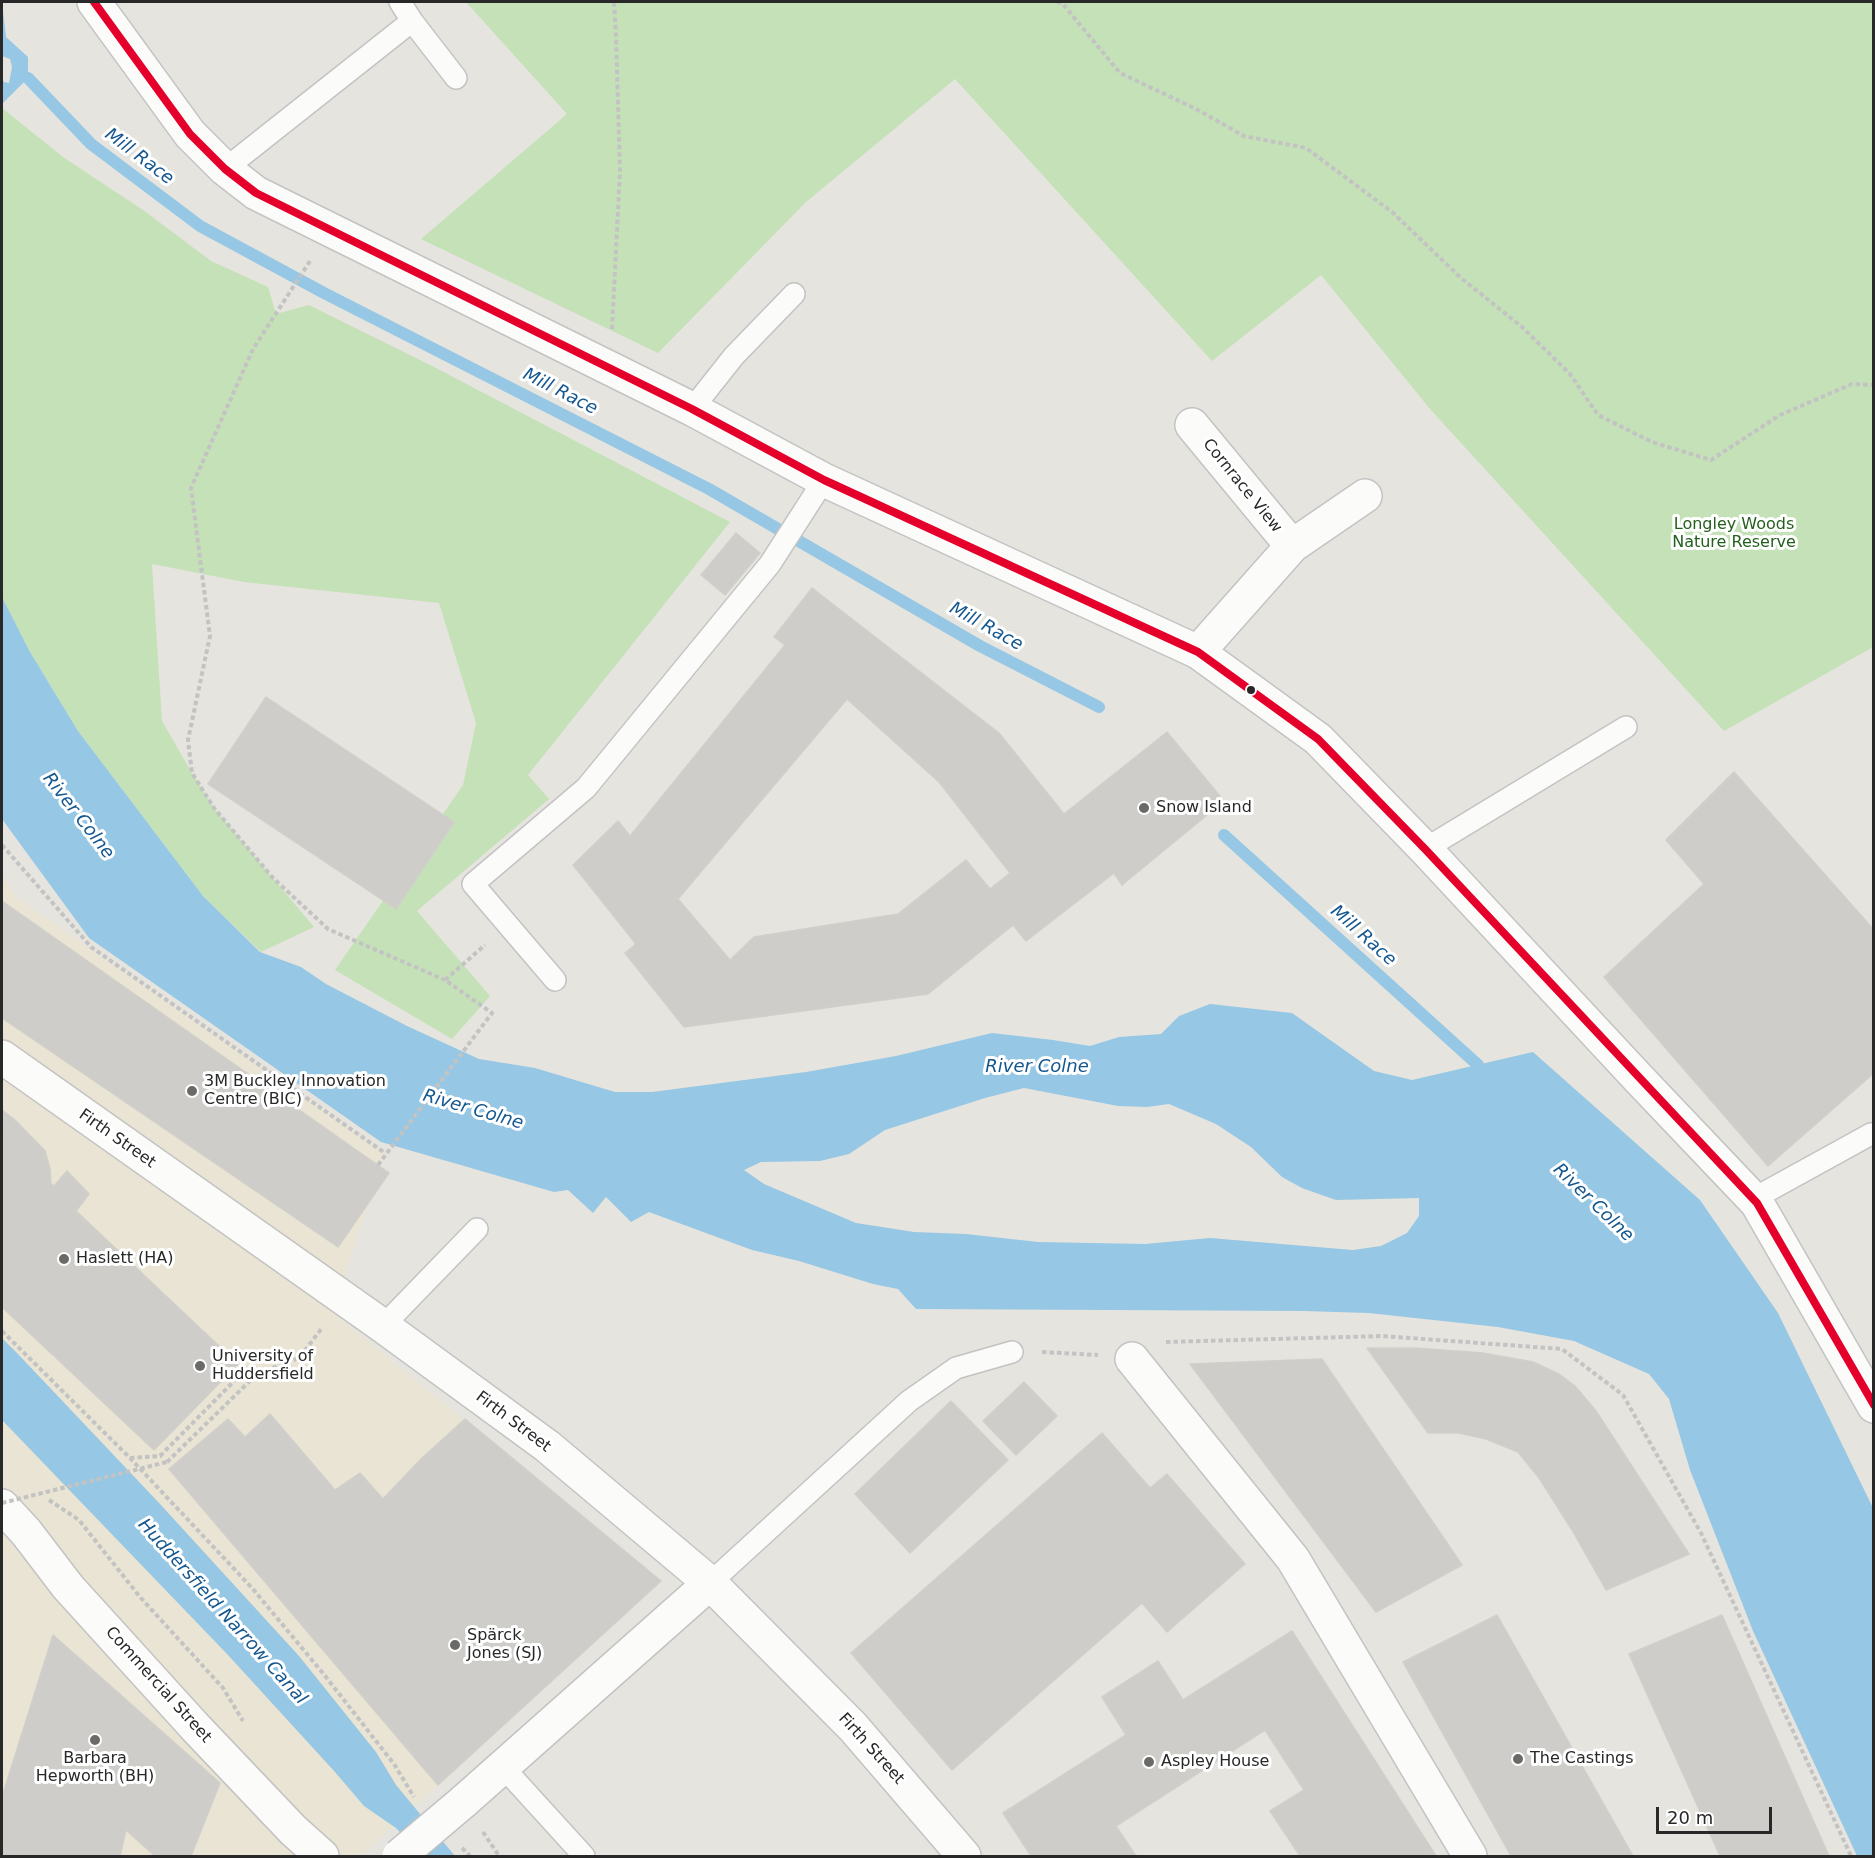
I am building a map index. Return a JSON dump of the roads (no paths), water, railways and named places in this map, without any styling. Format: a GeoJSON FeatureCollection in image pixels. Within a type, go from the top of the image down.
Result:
{"type":"FeatureCollection","features":[{"type":"Feature","properties":{"kind":"street"},"geometry":{"type":"LineString","coordinates":[[94,2],[190,134],[225,169],[256,193],[692,409],[824,480],[1198,652],[1318,739],[1425,849],[1757,1203],[1865,1368],[1874,1406]]}},
{"type":"Feature","properties":{"kind":"street","name":"Cornrace View"},"geometry":{"type":"LineString","coordinates":[[1192,425],[1292,546]]}},
{"type":"Feature","properties":{"kind":"street","name":"Cornrace View"},"geometry":{"type":"LineString","coordinates":[[1198,652],[1292,546],[1365,496]]}},
{"type":"Feature","properties":{"kind":"street","name":"Firth Street"},"geometry":{"type":"LineString","coordinates":[[2,1057],[383,1326],[547,1446],[710,1583],[853,1727],[964,1857]]}},
{"type":"Feature","properties":{"kind":"street"},"geometry":{"type":"LineString","coordinates":[[1144,1350],[1293,1559],[1470,1857]]}},
{"type":"Feature","properties":{"kind":"street","name":"Commercial Street"},"geometry":{"type":"LineString","coordinates":[[2,1504],[68,1587],[196,1728],[320,1856]]}},
{"type":"Feature","properties":{"kind":"street"},"geometry":{"type":"LineString","coordinates":[[399,1857],[470,1813],[503,1767],[710,1583]]}},
{"type":"Feature","properties":{"kind":"lane"},"geometry":{"type":"LineString","coordinates":[[400,2],[456,78]]}},
{"type":"Feature","properties":{"kind":"lane"},"geometry":{"type":"LineString","coordinates":[[225,169],[412,21]]}},
{"type":"Feature","properties":{"kind":"lane"},"geometry":{"type":"LineString","coordinates":[[692,409],[734,356],[794,294]]}},
{"type":"Feature","properties":{"kind":"lane"},"geometry":{"type":"LineString","coordinates":[[555,980],[473,884],[586,788],[770,564],[824,480]]}},
{"type":"Feature","properties":{"kind":"lane"},"geometry":{"type":"LineString","coordinates":[[1425,849],[1626,726]]}},
{"type":"Feature","properties":{"kind":"lane"},"geometry":{"type":"LineString","coordinates":[[1753,1199],[1874,1134]]}},
{"type":"Feature","properties":{"kind":"lane"},"geometry":{"type":"LineString","coordinates":[[383,1326],[477,1229]]}},
{"type":"Feature","properties":{"kind":"lane"},"geometry":{"type":"LineString","coordinates":[[710,1583],[909,1401],[956,1368],[1011,1352]]}},
{"type":"Feature","properties":{"kind":"lane"},"geometry":{"type":"LineString","coordinates":[[503,1767],[585,1857]]}},
{"type":"Feature","properties":{"kind":"water"},"geometry":{"type":"Polygon","coordinates":[[[2,2],[6,37],[28,57],[28,78],[2,104],[2,79],[9,83],[12,67],[10,59],[2,56],[2,2]]]}},
{"type":"Feature","properties":{"kind":"water","name":"River Colne"},"geometry":{"type":"Polygon","coordinates":[[[2,597],[30,652],[78,731],[203,896],[260,952],[301,967],[326,984],[407,1026],[479,1059],[535,1068],[615,1092],[652,1092],[806,1072],[896,1056],[992,1033],[1090,1046],[1119,1037],[1161,1034],[1179,1016],[1210,1004],[1292,1013],[1374,1071],[1412,1080],[1533,1052],[1700,1200],[1778,1313],[1873,1508],[1873,1856],[1857,1856],[1753,1631],[1690,1470],[1669,1399],[1649,1374],[1574,1341],[1498,1327],[1369,1313],[916,1309],[898,1289],[752,1250],[649,1212],[631,1222],[606,1197],[593,1213],[568,1190],[554,1192],[381,1142],[89,938],[2,819],[2,597]],[[1024,1088],[885,1130],[849,1154],[820,1161],[761,1162],[744,1170],[764,1184],[856,1223],[914,1232],[966,1234],[1038,1242],[1145,1244],[1210,1238],[1353,1250],[1381,1246],[1407,1233],[1419,1216],[1419,1198],[1336,1200],[1302,1188],[1282,1177],[1251,1147],[1216,1124],[1169,1104],[1147,1107],[1118,1106],[1024,1088]]]}},
{"type":"Feature","properties":{"kind":"water","name":"Huddersfield Narrow Canal"},"geometry":{"type":"Polygon","coordinates":[[[2,1338],[160,1504],[299,1656],[376,1752],[396,1785],[455,1856],[422,1856],[396,1828],[364,1806],[228,1655],[2,1420],[2,1338]]]}},
{"type":"Feature","properties":{"kind":"waterway","name":"Mill Race"},"geometry":{"type":"LineString","coordinates":[[28,78],[91,144],[200,226],[324,293],[709,489],[980,646],[1099,707]]}},
{"type":"Feature","properties":{"kind":"waterway","name":"Mill Race"},"geometry":{"type":"LineString","coordinates":[[1224,835],[1478,1065]]}},
{"type":"Feature","properties":{"kind":"place","name":"Snow Island"},"geometry":{"type":"Point","coordinates":[1144,808]}},
{"type":"Feature","properties":{"kind":"place","name":"3M Buckley Innovation Centre (BIC)"},"geometry":{"type":"Point","coordinates":[192,1091]}},
{"type":"Feature","properties":{"kind":"place","name":"Haslett (HA)"},"geometry":{"type":"Point","coordinates":[64,1259]}},
{"type":"Feature","properties":{"kind":"place","name":"University of Huddersfield"},"geometry":{"type":"Point","coordinates":[200,1366]}},
{"type":"Feature","properties":{"kind":"place","name":"Spärck Jones (SJ)"},"geometry":{"type":"Point","coordinates":[455,1645]}},
{"type":"Feature","properties":{"kind":"place","name":"Barbara Hepworth (BH)"},"geometry":{"type":"Point","coordinates":[95,1740]}},
{"type":"Feature","properties":{"kind":"place","name":"The Castings"},"geometry":{"type":"Point","coordinates":[1518,1759]}},
{"type":"Feature","properties":{"kind":"place","name":"Aspley House"},"geometry":{"type":"Point","coordinates":[1149,1762]}},
{"type":"Feature","properties":{"kind":"park label","name":"Longley Woods Nature Reserve"},"geometry":{"type":"Point","coordinates":[1734,534]}}]}
